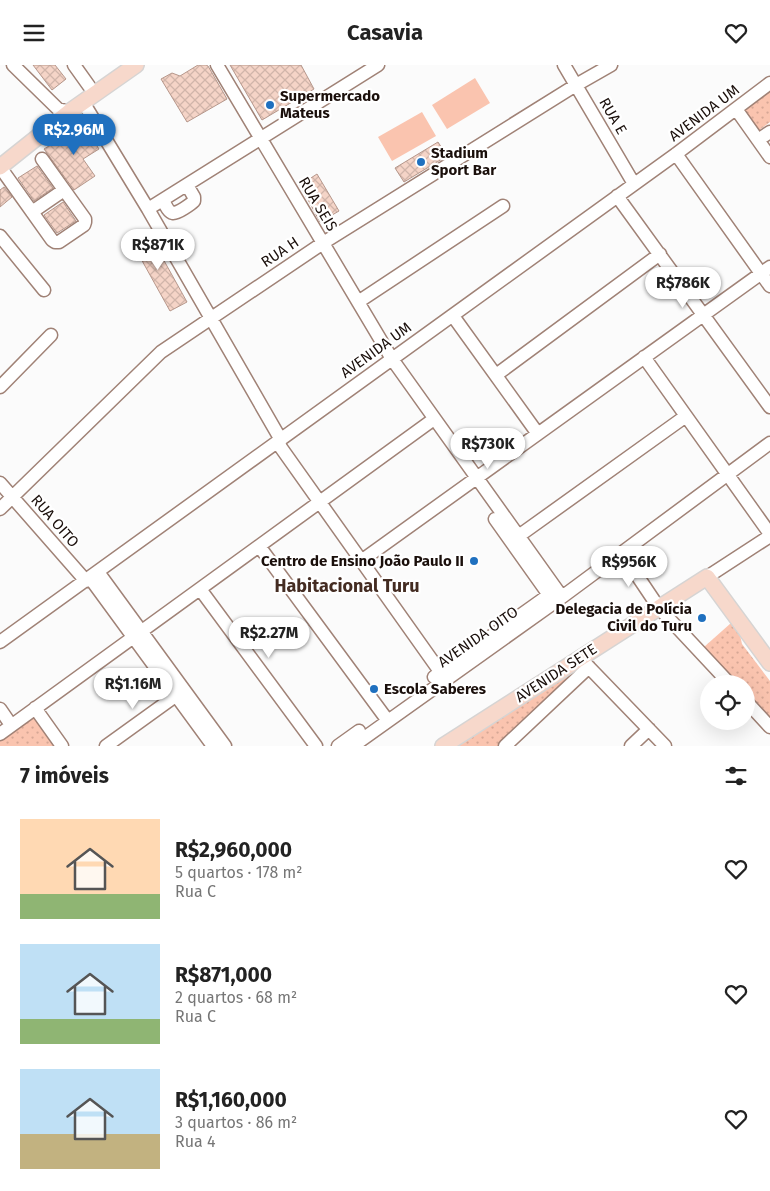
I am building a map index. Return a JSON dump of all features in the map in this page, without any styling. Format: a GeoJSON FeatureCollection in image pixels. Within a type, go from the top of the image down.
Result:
{"type":"FeatureCollection","features":[{"type":"Feature","properties":{"kind":"main road"},"geometry":{"type":"LineString","coordinates":[[0,167],[89,86],[119,65]]}},
{"type":"Feature","properties":{"kind":"main road"},"geometry":{"type":"LineString","coordinates":[[0,155],[63,111],[83,102],[136,65]]}},
{"type":"Feature","properties":{"kind":"main road"},"geometry":{"type":"LineString","coordinates":[[707,577],[767,653]]}},
{"type":"Feature","properties":{"kind":"main road","name":"AVENIDA SETE"},"geometry":{"type":"LineString","coordinates":[[443,746],[585,663],[660,608],[707,577]]}},
{"type":"Feature","properties":{"kind":"street"},"geometry":{"type":"LineString","coordinates":[[13,65],[63,111]]}},
{"type":"Feature","properties":{"kind":"street"},"geometry":{"type":"LineString","coordinates":[[74,65],[89,86]]}},
{"type":"Feature","properties":{"kind":"street","name":"RUA SEIS"},"geometry":{"type":"LineString","coordinates":[[217,65],[358,302],[388,362],[556,596]]}},
{"type":"Feature","properties":{"kind":"street"},"geometry":{"type":"LineString","coordinates":[[148,209],[378,65]]}},
{"type":"Feature","properties":{"kind":"street","name":"RUA E"},"geometry":{"type":"LineString","coordinates":[[564,65],[634,184]]}},
{"type":"Feature","properties":{"kind":"street","name":"RUA H"},"geometry":{"type":"LineString","coordinates":[[0,509],[161,352],[322,243],[611,65]]}},
{"type":"Feature","properties":{"kind":"street","name":"AVENIDA UM"},"geometry":{"type":"LineString","coordinates":[[0,643],[676,154],[770,83]]}},
{"type":"Feature","properties":{"kind":"street"},"geometry":{"type":"LineString","coordinates":[[83,102],[148,209],[279,441],[319,503],[443,676]]}},
{"type":"Feature","properties":{"kind":"street"},"geometry":{"type":"LineString","coordinates":[[736,109],[770,157]]}},
{"type":"Feature","properties":{"kind":"street"},"geometry":{"type":"LineString","coordinates":[[758,140],[770,132]]}},
{"type":"Feature","properties":{"kind":"street"},"geometry":{"type":"LineString","coordinates":[[676,154],[766,270],[770,285]]}},
{"type":"Feature","properties":{"kind":"street"},"geometry":{"type":"LineString","coordinates":[[0,167],[52,240],[59,242],[84,225],[85,219],[42,159]]}},
{"type":"Feature","properties":{"kind":"street"},"geometry":{"type":"LineString","coordinates":[[163,200],[173,213],[192,204],[194,197],[186,185]]}},
{"type":"Feature","properties":{"kind":"street"},"geometry":{"type":"LineString","coordinates":[[32,212],[64,190]]}},
{"type":"Feature","properties":{"kind":"street"},"geometry":{"type":"LineString","coordinates":[[617,196],[770,407]]}},
{"type":"Feature","properties":{"kind":"street"},"geometry":{"type":"LineString","coordinates":[[358,302],[503,206]]}},
{"type":"Feature","properties":{"kind":"street"},"geometry":{"type":"LineString","coordinates":[[0,236],[44,290]]}},
{"type":"Feature","properties":{"kind":"street"},"geometry":{"type":"LineString","coordinates":[[496,375],[660,254]]}},
{"type":"Feature","properties":{"kind":"street"},"geometry":{"type":"LineString","coordinates":[[361,561],[766,270]]}},
{"type":"Feature","properties":{"kind":"street"},"geometry":{"type":"LineString","coordinates":[[452,316],[538,434]]}},
{"type":"Feature","properties":{"kind":"street"},"geometry":{"type":"LineString","coordinates":[[0,387],[51,335]]}},
{"type":"Feature","properties":{"kind":"street"},"geometry":{"type":"LineString","coordinates":[[644,357],[770,535]]}},
{"type":"Feature","properties":{"kind":"street"},"geometry":{"type":"LineString","coordinates":[[515,539],[686,417]]}},
{"type":"Feature","properties":{"kind":"street"},"geometry":{"type":"LineString","coordinates":[[0,733],[431,421]]}},
{"type":"Feature","properties":{"kind":"street","name":"AVENIDA OITO"},"geometry":{"type":"LineString","coordinates":[[385,718],[556,596],[622,553],[770,443]]}},
{"type":"Feature","properties":{"kind":"street","name":"RUA OITO"},"geometry":{"type":"LineString","coordinates":[[0,483],[91,577],[137,634],[180,693]]}},
{"type":"Feature","properties":{"kind":"street","name":"AVENIDA SETE"},"geometry":{"type":"LineString","coordinates":[[707,577],[770,535]]}},
{"type":"Feature","properties":{"kind":"street"},"geometry":{"type":"LineString","coordinates":[[259,546],[385,718]]}},
{"type":"Feature","properties":{"kind":"street"},"geometry":{"type":"LineString","coordinates":[[622,553],[660,608],[722,675]]}},
{"type":"Feature","properties":{"kind":"street"},"geometry":{"type":"LineString","coordinates":[[200,589],[316,746]]}},
{"type":"Feature","properties":{"kind":"street"},"geometry":{"type":"LineString","coordinates":[[505,746],[585,663],[665,746]]}},
{"type":"Feature","properties":{"kind":"street"},"geometry":{"type":"LineString","coordinates":[[106,746],[180,693]]}},
{"type":"Feature","properties":{"kind":"street"},"geometry":{"type":"LineString","coordinates":[[180,693],[213,746]]}},
{"type":"Feature","properties":{"kind":"street"},"geometry":{"type":"LineString","coordinates":[[180,693],[225,746]]}},
{"type":"Feature","properties":{"kind":"street"},"geometry":{"type":"LineString","coordinates":[[35,708],[62,746]]}},
{"type":"Feature","properties":{"kind":"street"},"geometry":{"type":"LineString","coordinates":[[0,709],[12,725]]}},
{"type":"Feature","properties":{"kind":"street"},"geometry":{"type":"LineString","coordinates":[[755,711],[770,727]]}},
{"type":"Feature","properties":{"kind":"street"},"geometry":{"type":"LineString","coordinates":[[338,746],[385,718]]}},
{"type":"Feature","properties":{"kind":"street"},"geometry":{"type":"LineString","coordinates":[[353,746],[385,718]]}},
{"type":"Feature","properties":{"kind":"street"},"geometry":{"type":"LineString","coordinates":[[631,746],[648,729]]}},
{"type":"Feature","properties":{"kind":"shaded area"},"geometry":{"type":"Polygon","coordinates":[[[475,78],[490,103],[447,129],[432,105],[475,78]]]}},
{"type":"Feature","properties":{"kind":"shaded area"},"geometry":{"type":"Polygon","coordinates":[[[770,88],[770,122],[758,131],[743,109],[770,88]]]}},
{"type":"Feature","properties":{"kind":"shaded area"},"geometry":{"type":"Polygon","coordinates":[[[422,112],[436,136],[392,161],[378,137],[422,112]]]}},
{"type":"Feature","properties":{"kind":"shaded area"},"geometry":{"type":"Polygon","coordinates":[[[731,623],[740,635],[742,644],[770,681],[770,717],[755,701],[755,675],[730,675],[704,647],[731,623]]]}},
{"type":"Feature","properties":{"kind":"shaded area"},"geometry":{"type":"Polygon","coordinates":[[[581,665],[498,746],[454,746],[581,665]]]}},
{"type":"Feature","properties":{"kind":"shaded area"},"geometry":{"type":"Polygon","coordinates":[[[35,712],[59,746],[0,746],[0,738],[35,712]]]}},
{"type":"Feature","properties":{"kind":"building"},"geometry":{"type":"Polygon","coordinates":[[[33,65],[55,65],[66,79],[52,90],[33,65]]]}},
{"type":"Feature","properties":{"kind":"building"},"geometry":{"type":"Polygon","coordinates":[[[198,65],[208,66],[227,99],[187,122],[161,79],[172,73],[180,76],[198,65]]]}},
{"type":"Feature","properties":{"kind":"building","name":"Supermercado Mateus"},"geometry":{"type":"Polygon","coordinates":[[[230,65],[301,65],[314,89],[262,120],[230,65]]]}},
{"type":"Feature","properties":{"kind":"building"},"geometry":{"type":"Polygon","coordinates":[[[83,125],[99,149],[83,159],[95,176],[74,190],[44,149],[83,125]]]}},
{"type":"Feature","properties":{"kind":"building","name":"Stadium Sport Bar"},"geometry":{"type":"Polygon","coordinates":[[[438,142],[447,156],[404,182],[395,168],[438,142]]]}},
{"type":"Feature","properties":{"kind":"building"},"geometry":{"type":"Polygon","coordinates":[[[37,166],[53,188],[34,201],[18,178],[37,166]]]}},
{"type":"Feature","properties":{"kind":"building"},"geometry":{"type":"Polygon","coordinates":[[[317,174],[339,211],[320,222],[300,185],[317,174]]]}},
{"type":"Feature","properties":{"kind":"building"},"geometry":{"type":"Polygon","coordinates":[[[4,187],[12,197],[0,207],[0,190],[4,187]]]}},
{"type":"Feature","properties":{"kind":"building"},"geometry":{"type":"Polygon","coordinates":[[[63,202],[76,221],[57,233],[44,215],[63,202]]]}},
{"type":"Feature","properties":{"kind":"building"},"geometry":{"type":"Polygon","coordinates":[[[147,230],[187,302],[170,311],[130,239],[147,230]]]}},
{"type":"Feature","properties":{"kind":"place","name":"Supermercado Mateus"},"geometry":{"type":"Point","coordinates":[270,105]}},
{"type":"Feature","properties":{"kind":"place","name":"Stadium Sport Bar"},"geometry":{"type":"Point","coordinates":[421,162]}},
{"type":"Feature","properties":{"kind":"place","name":"Centro de Ensino João Paulo II"},"geometry":{"type":"Point","coordinates":[474,561]}},
{"type":"Feature","properties":{"kind":"place","name":"Delegacia de Polícia Civil do Turu"},"geometry":{"type":"Point","coordinates":[702,618]}},
{"type":"Feature","properties":{"kind":"place","name":"Escola Saberes"},"geometry":{"type":"Point","coordinates":[374,689]}},
{"type":"Feature","properties":{"kind":"district","name":"Habitacional Turu"},"geometry":{"type":"Point","coordinates":[347,586]}}]}
